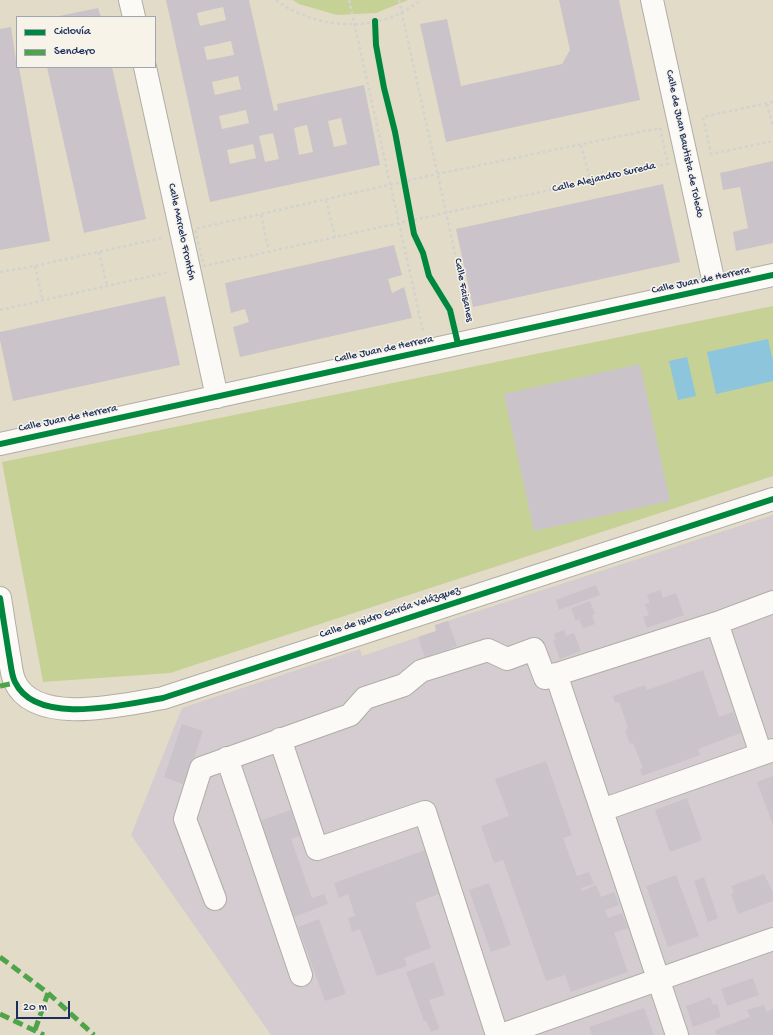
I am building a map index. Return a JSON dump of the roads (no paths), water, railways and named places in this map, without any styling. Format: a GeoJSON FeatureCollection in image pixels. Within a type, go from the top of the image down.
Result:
{"type":"FeatureCollection","features":[{"type":"Feature","properties":{"kind":"street"},"geometry":{"type":"LineString","coordinates":[[130,0],[134,16]]}},
{"type":"Feature","properties":{"kind":"street","name":"Calle de Juan Bautista de Toledo"},"geometry":{"type":"LineString","coordinates":[[652,0],[715,288]]}},
{"type":"Feature","properties":{"kind":"street","name":"Calle Marcelo Frontón"},"geometry":{"type":"LineString","coordinates":[[145,68],[217,396]]}},
{"type":"Feature","properties":{"kind":"street","name":"Calle Juan de Herrera"},"geometry":{"type":"LineString","coordinates":[[0,444],[773,275]]}},
{"type":"Feature","properties":{"kind":"street","name":"Calle de Isidro García Velázquez"},"geometry":{"type":"LineString","coordinates":[[0,598],[15,683],[27,697],[36,702],[63,708],[104,708],[163,698],[773,499]]}},
{"type":"Feature","properties":{"kind":"street"},"geometry":{"type":"LineString","coordinates":[[215,899],[185,819],[200,768],[350,715],[365,698],[404,685],[421,672],[488,650],[507,659],[534,649],[544,678],[717,623],[773,602]]}},
{"type":"Feature","properties":{"kind":"street"},"geometry":{"type":"LineString","coordinates":[[602,810],[767,752],[717,623]]}},
{"type":"Feature","properties":{"kind":"street"},"geometry":{"type":"LineString","coordinates":[[556,674],[677,1035]]}},
{"type":"Feature","properties":{"kind":"street"},"geometry":{"type":"LineString","coordinates":[[280,739],[317,848],[425,812],[497,1035]]}},
{"type":"Feature","properties":{"kind":"street"},"geometry":{"type":"LineString","coordinates":[[227,758],[301,975]]}},
{"type":"Feature","properties":{"kind":"street"},"geometry":{"type":"LineString","coordinates":[[501,1035],[773,938]]}},
{"type":"Feature","properties":{"kind":"water"},"geometry":{"type":"Polygon","coordinates":[[[768,339],[773,361],[773,381],[716,394],[707,352],[768,339]]]}},
{"type":"Feature","properties":{"kind":"water"},"geometry":{"type":"Polygon","coordinates":[[[687,357],[696,396],[678,400],[669,361],[687,357]]]}}]}
